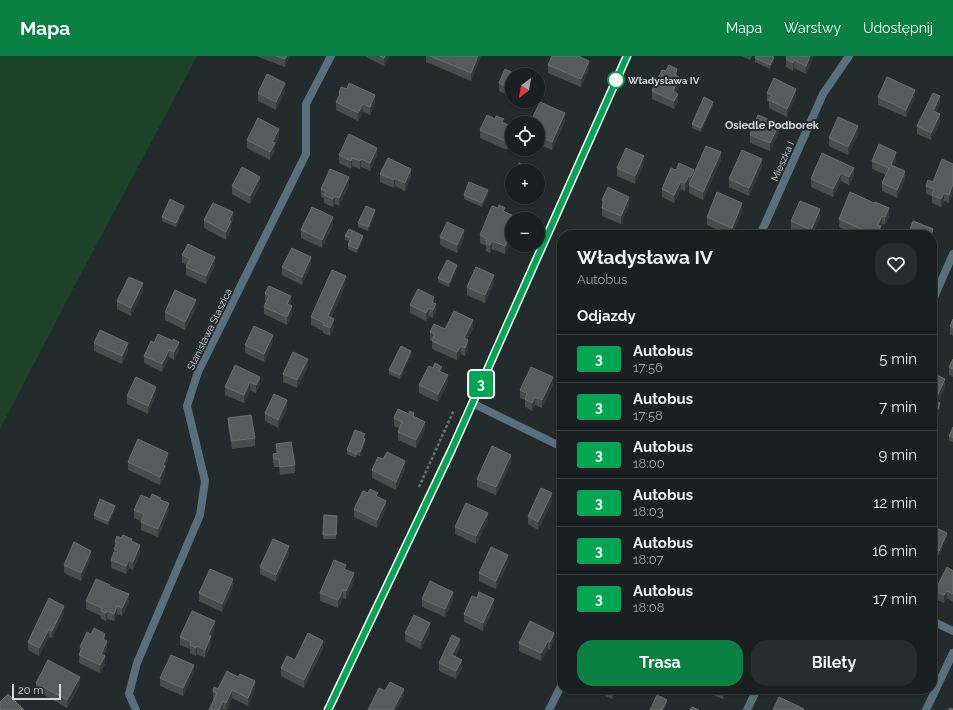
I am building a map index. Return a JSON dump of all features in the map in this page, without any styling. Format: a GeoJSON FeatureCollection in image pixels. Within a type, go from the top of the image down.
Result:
{"type":"FeatureCollection","features":[{"type":"Feature","properties":{"kind":"street","name":"Stanisława Staszica"},"geometry":{"type":"LineString","coordinates":[[136,710],[129,694],[137,663],[200,515],[205,481],[188,406],[198,372],[306,154],[306,104],[331,56]]}},
{"type":"Feature","properties":{"kind":"street"},"geometry":{"type":"LineString","coordinates":[[328,710],[452,449],[627,56]]}},
{"type":"Feature","properties":{"kind":"street","name":"Mieszka I"},"geometry":{"type":"LineString","coordinates":[[762,230],[823,94],[849,56]]}},
{"type":"Feature","properties":{"kind":"street"},"geometry":{"type":"LineString","coordinates":[[937,291],[953,254]]}},
{"type":"Feature","properties":{"kind":"street"},"geometry":{"type":"LineString","coordinates":[[472,403],[557,445]]}},
{"type":"Feature","properties":{"kind":"street"},"geometry":{"type":"LineString","coordinates":[[937,623],[953,631]]}},
{"type":"Feature","properties":{"kind":"street"},"geometry":{"type":"LineString","coordinates":[[937,687],[953,653]]}},
{"type":"Feature","properties":{"kind":"street"},"geometry":{"type":"LineString","coordinates":[[549,710],[557,694]]}},
{"type":"Feature","properties":{"kind":"street"},"geometry":{"type":"LineString","coordinates":[[747,710],[755,694]]}},
{"type":"Feature","properties":{"kind":"street"},"geometry":{"type":"LineString","coordinates":[[926,710],[934,694]]}},
{"type":"Feature","properties":{"kind":"path"},"geometry":{"type":"LineString","coordinates":[[418,489],[457,403]]}},
{"type":"Feature","properties":{"kind":"green space"},"geometry":{"type":"Polygon","coordinates":[[[0,56],[197,56],[0,429],[0,56]]]}},
{"type":"Feature","properties":{"kind":"building"},"geometry":{"type":"Polygon","coordinates":[[[276,56],[287,56],[285,59],[276,56]]]}},
{"type":"Feature","properties":{"kind":"building"},"geometry":{"type":"Polygon","coordinates":[[[430,56],[478,56],[471,73],[430,56]]]}},
{"type":"Feature","properties":{"kind":"building"},"geometry":{"type":"Polygon","coordinates":[[[552,56],[580,56],[589,61],[581,79],[548,65],[552,56]]]}},
{"type":"Feature","properties":{"kind":"building"},"geometry":{"type":"Polygon","coordinates":[[[756,56],[774,57],[770,65],[755,58],[756,56]]]}},
{"type":"Feature","properties":{"kind":"building"},"geometry":{"type":"Polygon","coordinates":[[[787,56],[810,56],[806,66],[794,60],[793,63],[786,59],[787,56]]]}},
{"type":"Feature","properties":{"kind":"building"},"geometry":{"type":"Polygon","coordinates":[[[669,65],[677,69],[675,75],[679,77],[673,91],[678,94],[674,101],[652,91],[662,70],[666,71],[669,65]]]}},
{"type":"Feature","properties":{"kind":"building"},"geometry":{"type":"Polygon","coordinates":[[[505,69],[505,86],[499,83],[505,69]]]}},
{"type":"Feature","properties":{"kind":"building"},"geometry":{"type":"Polygon","coordinates":[[[267,74],[285,83],[276,102],[258,93],[267,74]]]}},
{"type":"Feature","properties":{"kind":"building"},"geometry":{"type":"Polygon","coordinates":[[[887,77],[915,90],[906,110],[878,97],[887,77]]]}},
{"type":"Feature","properties":{"kind":"building"},"geometry":{"type":"Polygon","coordinates":[[[774,78],[796,89],[787,109],[769,100],[772,95],[767,93],[774,78]]]}},
{"type":"Feature","properties":{"kind":"building"},"geometry":{"type":"Polygon","coordinates":[[[349,83],[375,95],[370,107],[363,104],[358,113],[336,102],[340,94],[341,87],[347,89],[349,83]]]}},
{"type":"Feature","properties":{"kind":"building"},"geometry":{"type":"Polygon","coordinates":[[[933,93],[940,96],[933,111],[940,114],[931,133],[917,126],[933,93]]]}},
{"type":"Feature","properties":{"kind":"building"},"geometry":{"type":"Polygon","coordinates":[[[704,97],[713,102],[701,128],[692,124],[704,97]]]}},
{"type":"Feature","properties":{"kind":"building"},"geometry":{"type":"Polygon","coordinates":[[[545,104],[565,113],[552,142],[545,139],[545,116],[533,116],[537,108],[545,108],[545,104]]]}},
{"type":"Feature","properties":{"kind":"building"},"geometry":{"type":"Polygon","coordinates":[[[487,115],[495,119],[496,116],[504,119],[502,122],[505,124],[505,141],[480,130],[487,115]]]}},
{"type":"Feature","properties":{"kind":"building"},"geometry":{"type":"Polygon","coordinates":[[[758,115],[779,124],[770,143],[750,135],[758,115]]]}},
{"type":"Feature","properties":{"kind":"building"},"geometry":{"type":"Polygon","coordinates":[[[838,117],[858,126],[848,147],[829,138],[838,117]]]}},
{"type":"Feature","properties":{"kind":"building"},"geometry":{"type":"Polygon","coordinates":[[[258,118],[279,129],[272,142],[275,143],[270,152],[247,140],[258,118]]]}},
{"type":"Feature","properties":{"kind":"building"},"geometry":{"type":"Polygon","coordinates":[[[349,134],[377,148],[370,163],[361,159],[360,161],[352,158],[351,161],[339,155],[349,134]]]}},
{"type":"Feature","properties":{"kind":"building"},"geometry":{"type":"Polygon","coordinates":[[[879,144],[896,152],[891,165],[905,171],[897,190],[882,183],[889,168],[872,161],[879,144]]]}},
{"type":"Feature","properties":{"kind":"building"},"geometry":{"type":"Polygon","coordinates":[[[706,146],[721,152],[703,192],[689,185],[706,146]]]}},
{"type":"Feature","properties":{"kind":"building"},"geometry":{"type":"Polygon","coordinates":[[[626,148],[644,156],[635,176],[617,168],[626,148]]]}},
{"type":"Feature","properties":{"kind":"building"},"geometry":{"type":"Polygon","coordinates":[[[742,150],[762,159],[749,188],[729,179],[742,150]]]}},
{"type":"Feature","properties":{"kind":"building"},"geometry":{"type":"Polygon","coordinates":[[[822,153],[854,168],[849,177],[841,173],[833,189],[811,179],[822,153]]]}},
{"type":"Feature","properties":{"kind":"building"},"geometry":{"type":"Polygon","coordinates":[[[388,158],[411,169],[405,183],[395,178],[394,180],[380,174],[388,158]]]}},
{"type":"Feature","properties":{"kind":"building"},"geometry":{"type":"Polygon","coordinates":[[[942,159],[953,164],[953,184],[949,195],[944,193],[941,199],[932,195],[934,189],[926,186],[928,180],[933,182],[942,159]]]}},
{"type":"Feature","properties":{"kind":"building"},"geometry":{"type":"Polygon","coordinates":[[[679,163],[694,170],[685,183],[681,181],[674,195],[662,189],[671,168],[676,170],[679,163]]]}},
{"type":"Feature","properties":{"kind":"building"},"geometry":{"type":"Polygon","coordinates":[[[242,167],[260,177],[250,196],[232,186],[242,167]]]}},
{"type":"Feature","properties":{"kind":"building"},"geometry":{"type":"Polygon","coordinates":[[[330,169],[349,177],[339,198],[335,196],[333,199],[324,195],[326,191],[321,189],[330,169]]]}},
{"type":"Feature","properties":{"kind":"building"},"geometry":{"type":"Polygon","coordinates":[[[469,182],[488,190],[482,203],[464,195],[469,182]]]}},
{"type":"Feature","properties":{"kind":"building"},"geometry":{"type":"Polygon","coordinates":[[[608,187],[629,197],[621,216],[602,208],[604,201],[602,200],[608,187]]]}},
{"type":"Feature","properties":{"kind":"building"},"geometry":{"type":"Polygon","coordinates":[[[717,192],[742,203],[732,228],[707,217],[717,192]]]}},
{"type":"Feature","properties":{"kind":"building"},"geometry":{"type":"Polygon","coordinates":[[[850,192],[889,208],[885,217],[882,216],[878,225],[881,226],[879,230],[863,230],[839,219],[850,192]]]}},
{"type":"Feature","properties":{"kind":"building"},"geometry":{"type":"Polygon","coordinates":[[[170,199],[184,206],[176,223],[162,217],[170,199]]]}},
{"type":"Feature","properties":{"kind":"building"},"geometry":{"type":"Polygon","coordinates":[[[800,201],[820,209],[811,230],[791,221],[800,201]]]}},
{"type":"Feature","properties":{"kind":"building"},"geometry":{"type":"Polygon","coordinates":[[[213,203],[233,212],[226,232],[204,220],[213,203]]]}},
{"type":"Feature","properties":{"kind":"building"},"geometry":{"type":"Polygon","coordinates":[[[499,205],[505,208],[503,211],[505,212],[505,246],[492,241],[490,245],[486,243],[487,239],[480,235],[492,206],[498,208],[499,205]]]}},
{"type":"Feature","properties":{"kind":"building"},"geometry":{"type":"Polygon","coordinates":[[[366,206],[375,210],[368,227],[358,223],[366,206]]]}},
{"type":"Feature","properties":{"kind":"building"},"geometry":{"type":"Polygon","coordinates":[[[312,207],[333,217],[322,240],[301,230],[312,207]]]}},
{"type":"Feature","properties":{"kind":"building"},"geometry":{"type":"Polygon","coordinates":[[[913,221],[933,229],[933,230],[910,230],[913,221]]]}},
{"type":"Feature","properties":{"kind":"building"},"geometry":{"type":"Polygon","coordinates":[[[447,222],[464,230],[457,245],[440,237],[447,222]]]}},
{"type":"Feature","properties":{"kind":"building"},"geometry":{"type":"Polygon","coordinates":[[[349,229],[363,236],[357,249],[348,245],[351,238],[345,236],[349,229]]]}},
{"type":"Feature","properties":{"kind":"building"},"geometry":{"type":"Polygon","coordinates":[[[188,244],[215,257],[206,276],[186,267],[190,259],[182,255],[188,244]]]}},
{"type":"Feature","properties":{"kind":"building"},"geometry":{"type":"Polygon","coordinates":[[[292,248],[311,257],[302,277],[282,267],[292,248]]]}},
{"type":"Feature","properties":{"kind":"building"},"geometry":{"type":"Polygon","coordinates":[[[447,260],[457,265],[449,283],[438,278],[447,260]]]}},
{"type":"Feature","properties":{"kind":"building"},"geometry":{"type":"Polygon","coordinates":[[[476,267],[494,275],[485,295],[467,287],[476,267]]]}},
{"type":"Feature","properties":{"kind":"building"},"geometry":{"type":"Polygon","coordinates":[[[332,270],[346,276],[328,316],[334,319],[330,328],[323,325],[324,323],[311,317],[332,270]]]}},
{"type":"Feature","properties":{"kind":"building"},"geometry":{"type":"Polygon","coordinates":[[[129,277],[143,283],[131,308],[117,301],[129,277]]]}},
{"type":"Feature","properties":{"kind":"building"},"geometry":{"type":"Polygon","coordinates":[[[269,286],[291,296],[287,304],[292,306],[287,317],[264,307],[269,296],[265,293],[269,286]]]}},
{"type":"Feature","properties":{"kind":"building"},"geometry":{"type":"Polygon","coordinates":[[[418,289],[434,297],[432,302],[436,304],[433,310],[429,308],[426,313],[410,305],[418,289]]]}},
{"type":"Feature","properties":{"kind":"building"},"geometry":{"type":"Polygon","coordinates":[[[175,290],[196,300],[185,322],[165,312],[175,290]]]}},
{"type":"Feature","properties":{"kind":"building"},"geometry":{"type":"Polygon","coordinates":[[[454,311],[473,320],[464,338],[468,340],[465,348],[461,346],[457,352],[432,341],[435,334],[430,332],[434,324],[445,329],[454,311]]]}},
{"type":"Feature","properties":{"kind":"building"},"geometry":{"type":"Polygon","coordinates":[[[953,319],[953,328],[950,326],[953,319]]]}},
{"type":"Feature","properties":{"kind":"building"},"geometry":{"type":"Polygon","coordinates":[[[254,326],[273,335],[264,354],[245,345],[254,326]]]}},
{"type":"Feature","properties":{"kind":"building"},"geometry":{"type":"Polygon","coordinates":[[[100,330],[128,343],[122,356],[94,343],[100,330]]]}},
{"type":"Feature","properties":{"kind":"building"},"geometry":{"type":"Polygon","coordinates":[[[158,334],[173,341],[173,339],[179,342],[174,352],[169,350],[162,364],[144,356],[151,341],[154,343],[158,334]]]}},
{"type":"Feature","properties":{"kind":"building"},"geometry":{"type":"Polygon","coordinates":[[[401,346],[411,351],[400,375],[389,370],[401,346]]]}},
{"type":"Feature","properties":{"kind":"building"},"geometry":{"type":"Polygon","coordinates":[[[293,352],[308,359],[297,380],[283,374],[293,352]]]}},
{"type":"Feature","properties":{"kind":"building"},"geometry":{"type":"Polygon","coordinates":[[[953,359],[953,369],[949,367],[953,359]]]}},
{"type":"Feature","properties":{"kind":"building"},"geometry":{"type":"Polygon","coordinates":[[[435,363],[442,367],[439,371],[448,375],[438,394],[419,385],[429,366],[433,368],[435,363]]]}},
{"type":"Feature","properties":{"kind":"building"},"geometry":{"type":"Polygon","coordinates":[[[235,365],[260,377],[256,385],[250,382],[244,395],[225,387],[235,365]]]}},
{"type":"Feature","properties":{"kind":"building"},"geometry":{"type":"Polygon","coordinates":[[[531,367],[553,377],[542,400],[535,397],[532,403],[525,399],[527,393],[520,390],[531,367]]]}},
{"type":"Feature","properties":{"kind":"building"},"geometry":{"type":"Polygon","coordinates":[[[937,375],[945,379],[937,397],[937,375]]]}},
{"type":"Feature","properties":{"kind":"building"},"geometry":{"type":"Polygon","coordinates":[[[136,377],[156,387],[148,406],[127,396],[136,377]]]}},
{"type":"Feature","properties":{"kind":"building"},"geometry":{"type":"Polygon","coordinates":[[[274,394],[287,400],[278,420],[265,413],[274,394]]]}},
{"type":"Feature","properties":{"kind":"building"},"geometry":{"type":"Polygon","coordinates":[[[937,402],[940,403],[937,409],[937,402]]]}},
{"type":"Feature","properties":{"kind":"building"},"geometry":{"type":"Polygon","coordinates":[[[398,409],[409,414],[410,411],[414,413],[413,416],[425,422],[416,440],[398,432],[402,422],[394,418],[398,409]]]}},
{"type":"Feature","properties":{"kind":"building"},"geometry":{"type":"Polygon","coordinates":[[[251,415],[255,438],[232,441],[228,418],[251,415]]]}},
{"type":"Feature","properties":{"kind":"building"},"geometry":{"type":"Polygon","coordinates":[[[953,427],[953,438],[949,436],[953,427]]]}},
{"type":"Feature","properties":{"kind":"building"},"geometry":{"type":"Polygon","coordinates":[[[355,430],[365,434],[363,438],[365,439],[360,452],[357,451],[356,454],[347,450],[355,430]]]}},
{"type":"Feature","properties":{"kind":"building"},"geometry":{"type":"Polygon","coordinates":[[[138,439],[168,453],[163,465],[165,466],[160,477],[128,462],[138,439]]]}},
{"type":"Feature","properties":{"kind":"building"},"geometry":{"type":"Polygon","coordinates":[[[291,442],[295,465],[280,467],[279,459],[274,459],[273,454],[278,453],[276,444],[291,442]]]}},
{"type":"Feature","properties":{"kind":"building"},"geometry":{"type":"Polygon","coordinates":[[[492,446],[511,455],[496,487],[477,479],[492,446]]]}},
{"type":"Feature","properties":{"kind":"building"},"geometry":{"type":"Polygon","coordinates":[[[387,452],[405,461],[396,482],[372,470],[378,457],[383,459],[387,452]]]}},
{"type":"Feature","properties":{"kind":"building"},"geometry":{"type":"Polygon","coordinates":[[[541,488],[552,493],[538,522],[528,516],[541,488]]]}},
{"type":"Feature","properties":{"kind":"building"},"geometry":{"type":"Polygon","coordinates":[[[370,489],[378,493],[376,496],[386,501],[377,520],[354,509],[363,491],[368,493],[370,489]]]}},
{"type":"Feature","properties":{"kind":"building"},"geometry":{"type":"Polygon","coordinates":[[[152,494],[161,498],[160,500],[169,503],[158,529],[141,522],[144,514],[134,510],[141,495],[150,499],[152,494]]]}},
{"type":"Feature","properties":{"kind":"building"},"geometry":{"type":"Polygon","coordinates":[[[100,499],[115,506],[108,521],[94,515],[100,499]]]}},
{"type":"Feature","properties":{"kind":"building"},"geometry":{"type":"Polygon","coordinates":[[[466,503],[488,513],[476,536],[455,527],[466,503]]]}},
{"type":"Feature","properties":{"kind":"building"},"geometry":{"type":"Polygon","coordinates":[[[324,515],[337,516],[336,535],[323,535],[324,515]]]}},
{"type":"Feature","properties":{"kind":"building"},"geometry":{"type":"Polygon","coordinates":[[[937,528],[947,533],[939,551],[937,550],[937,528]]]}},
{"type":"Feature","properties":{"kind":"building"},"geometry":{"type":"Polygon","coordinates":[[[123,535],[140,545],[133,562],[129,560],[126,566],[111,560],[114,552],[117,554],[118,551],[114,549],[117,543],[115,542],[117,536],[121,538],[123,535]]]}},
{"type":"Feature","properties":{"kind":"building"},"geometry":{"type":"Polygon","coordinates":[[[273,539],[289,546],[276,575],[260,567],[273,539]]]}},
{"type":"Feature","properties":{"kind":"building"},"geometry":{"type":"Polygon","coordinates":[[[74,542],[91,551],[81,573],[64,565],[74,542]]]}},
{"type":"Feature","properties":{"kind":"building"},"geometry":{"type":"Polygon","coordinates":[[[491,547],[508,555],[496,581],[479,573],[491,547]]]}},
{"type":"Feature","properties":{"kind":"building"},"geometry":{"type":"Polygon","coordinates":[[[334,560],[346,565],[344,569],[354,573],[346,591],[343,590],[338,600],[320,593],[334,560]]]}},
{"type":"Feature","properties":{"kind":"building"},"geometry":{"type":"Polygon","coordinates":[[[947,567],[953,571],[953,594],[947,591],[944,595],[937,592],[937,587],[947,567]]]}},
{"type":"Feature","properties":{"kind":"building"},"geometry":{"type":"Polygon","coordinates":[[[210,569],[233,579],[222,604],[199,593],[210,569]]]}},
{"type":"Feature","properties":{"kind":"building"},"geometry":{"type":"Polygon","coordinates":[[[96,579],[129,594],[122,608],[117,606],[114,614],[107,611],[106,613],[101,611],[102,608],[86,601],[96,579]]]}},
{"type":"Feature","properties":{"kind":"building"},"geometry":{"type":"Polygon","coordinates":[[[430,581],[453,592],[445,609],[422,599],[430,581]]]}},
{"type":"Feature","properties":{"kind":"building"},"geometry":{"type":"Polygon","coordinates":[[[479,592],[494,599],[483,623],[464,614],[472,596],[477,598],[479,592]]]}},
{"type":"Feature","properties":{"kind":"building"},"geometry":{"type":"Polygon","coordinates":[[[49,598],[64,606],[52,631],[49,629],[39,648],[28,642],[49,598]]]}},
{"type":"Feature","properties":{"kind":"building"},"geometry":{"type":"Polygon","coordinates":[[[192,611],[215,621],[208,635],[211,636],[205,650],[197,646],[196,648],[190,645],[191,642],[180,637],[192,611]]]}},
{"type":"Feature","properties":{"kind":"building"},"geometry":{"type":"Polygon","coordinates":[[[414,615],[430,623],[421,641],[405,633],[414,615]]]}},
{"type":"Feature","properties":{"kind":"building"},"geometry":{"type":"Polygon","coordinates":[[[530,621],[554,633],[550,642],[548,641],[541,653],[519,643],[530,621]]]}},
{"type":"Feature","properties":{"kind":"building"},"geometry":{"type":"Polygon","coordinates":[[[94,628],[105,634],[103,639],[107,641],[101,654],[105,656],[100,665],[79,655],[82,648],[80,647],[87,632],[91,634],[94,628]]]}},
{"type":"Feature","properties":{"kind":"building"},"geometry":{"type":"Polygon","coordinates":[[[308,633],[323,641],[304,680],[281,668],[287,656],[295,660],[308,633]]]}},
{"type":"Feature","properties":{"kind":"building"},"geometry":{"type":"Polygon","coordinates":[[[452,635],[460,639],[452,655],[462,660],[456,671],[439,663],[452,635]]]}},
{"type":"Feature","properties":{"kind":"building"},"geometry":{"type":"Polygon","coordinates":[[[171,655],[194,665],[183,688],[160,678],[171,655]]]}},
{"type":"Feature","properties":{"kind":"building"},"geometry":{"type":"Polygon","coordinates":[[[48,660],[80,677],[67,700],[36,683],[48,660]]]}},
{"type":"Feature","properties":{"kind":"building"},"geometry":{"type":"Polygon","coordinates":[[[227,671],[238,677],[240,674],[255,681],[248,698],[232,690],[226,703],[223,701],[219,710],[209,710],[217,693],[213,691],[214,687],[218,689],[227,671]]]}},
{"type":"Feature","properties":{"kind":"building"},"geometry":{"type":"Polygon","coordinates":[[[390,682],[404,689],[393,710],[368,710],[379,688],[385,691],[390,682]]]}},
{"type":"Feature","properties":{"kind":"building"},"geometry":{"type":"Polygon","coordinates":[[[8,694],[24,710],[0,709],[0,702],[8,694]]]}},
{"type":"Feature","properties":{"kind":"building"},"geometry":{"type":"Polygon","coordinates":[[[657,695],[667,700],[662,710],[650,710],[657,695]]]}},
{"type":"Feature","properties":{"kind":"building"},"geometry":{"type":"Polygon","coordinates":[[[779,697],[804,709],[804,710],[773,710],[779,697]]]}},
{"type":"Feature","properties":{"kind":"building"},"geometry":{"type":"Polygon","coordinates":[[[692,707],[699,710],[690,710],[692,707]]]}},
{"type":"Feature","properties":{"kind":"bus line","name":"3"},"geometry":{"type":"LineString","coordinates":[[328,710],[452,449],[627,56]]}},
{"type":"Feature","properties":{"kind":"place","name":"Władysława IV"},"geometry":{"type":"Point","coordinates":[616,80]}},
{"type":"Feature","properties":{"kind":"district","name":"Osiedle Podborek"},"geometry":{"type":"Point","coordinates":[772,125]}}]}
